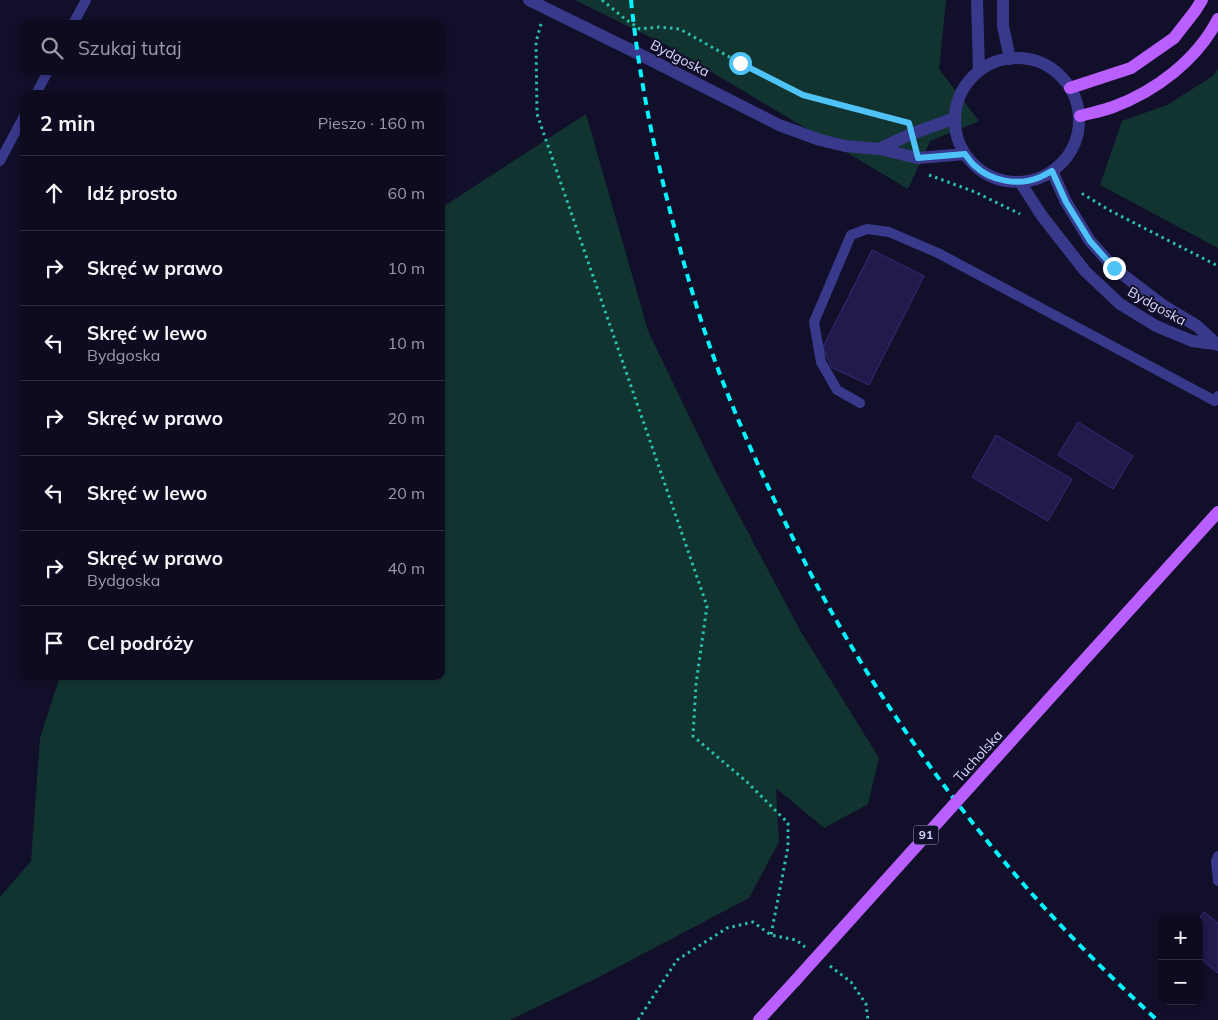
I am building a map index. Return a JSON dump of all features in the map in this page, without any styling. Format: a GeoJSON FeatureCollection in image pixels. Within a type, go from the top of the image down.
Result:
{"type":"FeatureCollection","features":[{"type":"Feature","properties":{"kind":"main road"},"geometry":{"type":"LineString","coordinates":[[1070,88],[1131,68],[1174,38],[1202,0]]}},
{"type":"Feature","properties":{"kind":"main road"},"geometry":{"type":"LineString","coordinates":[[1080,116],[1112,107],[1137,97],[1172,75],[1198,48],[1218,19]]}},
{"type":"Feature","properties":{"kind":"main road","name":"Tucholska"},"geometry":{"type":"LineString","coordinates":[[759,1020],[1218,512]]}},
{"type":"Feature","properties":{"kind":"street","name":"Bydgoska"},"geometry":{"type":"LineString","coordinates":[[528,0],[780,125],[820,140],[845,146],[879,149],[918,158],[965,154]]}},
{"type":"Feature","properties":{"kind":"street"},"geometry":{"type":"LineString","coordinates":[[977,0],[979,71]]}},
{"type":"Feature","properties":{"kind":"street"},"geometry":{"type":"LineString","coordinates":[[1003,0],[1003,26],[1010,59]]}},
{"type":"Feature","properties":{"kind":"street"},"geometry":{"type":"LineString","coordinates":[[1010,59],[1027,59],[1042,64],[1056,73],[1070,88],[1080,116],[1076,138],[1062,162],[1052,171],[1037,178],[1020,182],[1004,181],[989,176],[975,166],[965,154],[957,137],[955,118],[961,92],[969,80],[979,71],[994,63],[1010,59]]}},
{"type":"Feature","properties":{"kind":"street"},"geometry":{"type":"LineString","coordinates":[[879,149],[911,134],[955,118]]}},
{"type":"Feature","properties":{"kind":"street","name":"Bydgoska"},"geometry":{"type":"LineString","coordinates":[[1052,171],[1066,202],[1090,241],[1114,268],[1164,306],[1197,326],[1217,344]]}},
{"type":"Feature","properties":{"kind":"street","name":"Bydgoska"},"geometry":{"type":"LineString","coordinates":[[1020,182],[1042,216],[1085,272],[1120,304],[1156,326],[1192,341],[1217,344]]}},
{"type":"Feature","properties":{"kind":"lane"},"geometry":{"type":"LineString","coordinates":[[75,20],[86,0]]}},
{"type":"Feature","properties":{"kind":"lane"},"geometry":{"type":"LineString","coordinates":[[38,90],[46,75]]}},
{"type":"Feature","properties":{"kind":"lane"},"geometry":{"type":"LineString","coordinates":[[0,160],[20,123]]}},
{"type":"Feature","properties":{"kind":"lane"},"geometry":{"type":"LineString","coordinates":[[860,403],[837,390],[821,362],[814,322],[851,235],[867,229],[889,232],[938,253],[1215,401],[1218,396]]}},
{"type":"Feature","properties":{"kind":"lane"},"geometry":{"type":"LineString","coordinates":[[1218,856],[1216,861],[1218,881]]}},
{"type":"Feature","properties":{"kind":"path"},"geometry":{"type":"LineString","coordinates":[[602,0],[640,29],[660,27],[680,29],[740,63],[803,95],[909,123],[911,134]]}},
{"type":"Feature","properties":{"kind":"path"},"geometry":{"type":"LineString","coordinates":[[545,9],[536,42],[537,114],[707,606],[696,684],[693,736],[747,782],[788,823],[788,847],[771,935]]}},
{"type":"Feature","properties":{"kind":"path"},"geometry":{"type":"LineString","coordinates":[[918,158],[922,172],[975,192],[1030,219],[1042,216]]}},
{"type":"Feature","properties":{"kind":"path"},"geometry":{"type":"LineString","coordinates":[[1109,210],[1218,266]]}},
{"type":"Feature","properties":{"kind":"path"},"geometry":{"type":"LineString","coordinates":[[638,1020],[677,960],[728,928],[753,922],[771,935],[796,940],[811,951]]}},
{"type":"Feature","properties":{"kind":"path"},"geometry":{"type":"LineString","coordinates":[[825,962],[851,982],[866,1004],[868,1020]]}},
{"type":"Feature","properties":{"kind":"green space"},"geometry":{"type":"Polygon","coordinates":[[[575,0],[946,0],[939,69],[979,121],[930,141],[908,189],[668,46],[575,0]]]}},
{"type":"Feature","properties":{"kind":"green space"},"geometry":{"type":"Polygon","coordinates":[[[1218,69],[1218,248],[1100,185],[1122,121],[1167,105],[1213,76],[1218,69]]]}},
{"type":"Feature","properties":{"kind":"green space"},"geometry":{"type":"Polygon","coordinates":[[[586,114],[648,331],[717,474],[801,632],[879,758],[868,804],[824,828],[776,788],[779,842],[749,898],[599,977],[510,1020],[0,1020],[0,897],[31,861],[40,738],[59,680],[445,680],[445,205],[586,114]]]}},
{"type":"Feature","properties":{"kind":"building"},"geometry":{"type":"Polygon","coordinates":[[[872,250],[924,276],[869,385],[831,367],[823,347],[872,250]]]}},
{"type":"Feature","properties":{"kind":"building"},"geometry":{"type":"Polygon","coordinates":[[[1078,422],[1133,456],[1113,489],[1058,455],[1078,422]]]}},
{"type":"Feature","properties":{"kind":"building"},"geometry":{"type":"Polygon","coordinates":[[[996,435],[1072,479],[1048,521],[972,477],[996,435]]]}},
{"type":"Feature","properties":{"kind":"building"},"geometry":{"type":"Polygon","coordinates":[[[1204,912],[1218,923],[1218,973],[1203,961],[1202,915],[1204,912]]]}},
{"type":"Feature","properties":{"kind":"railway"},"geometry":{"type":"LineString","coordinates":[[631,0],[641,76],[656,153],[687,274],[717,366],[742,429],[808,568],[846,638],[890,708],[961,808],[1047,911],[1101,967],[1157,1020]]}},
{"type":"Feature","properties":{"kind":"route"},"geometry":{"type":"LineString","coordinates":[[740,63],[803,95],[909,123],[918,158],[965,154],[975,166],[989,176],[1004,181],[1020,182],[1037,178],[1052,171],[1066,202],[1090,241],[1114,268]]}}]}
